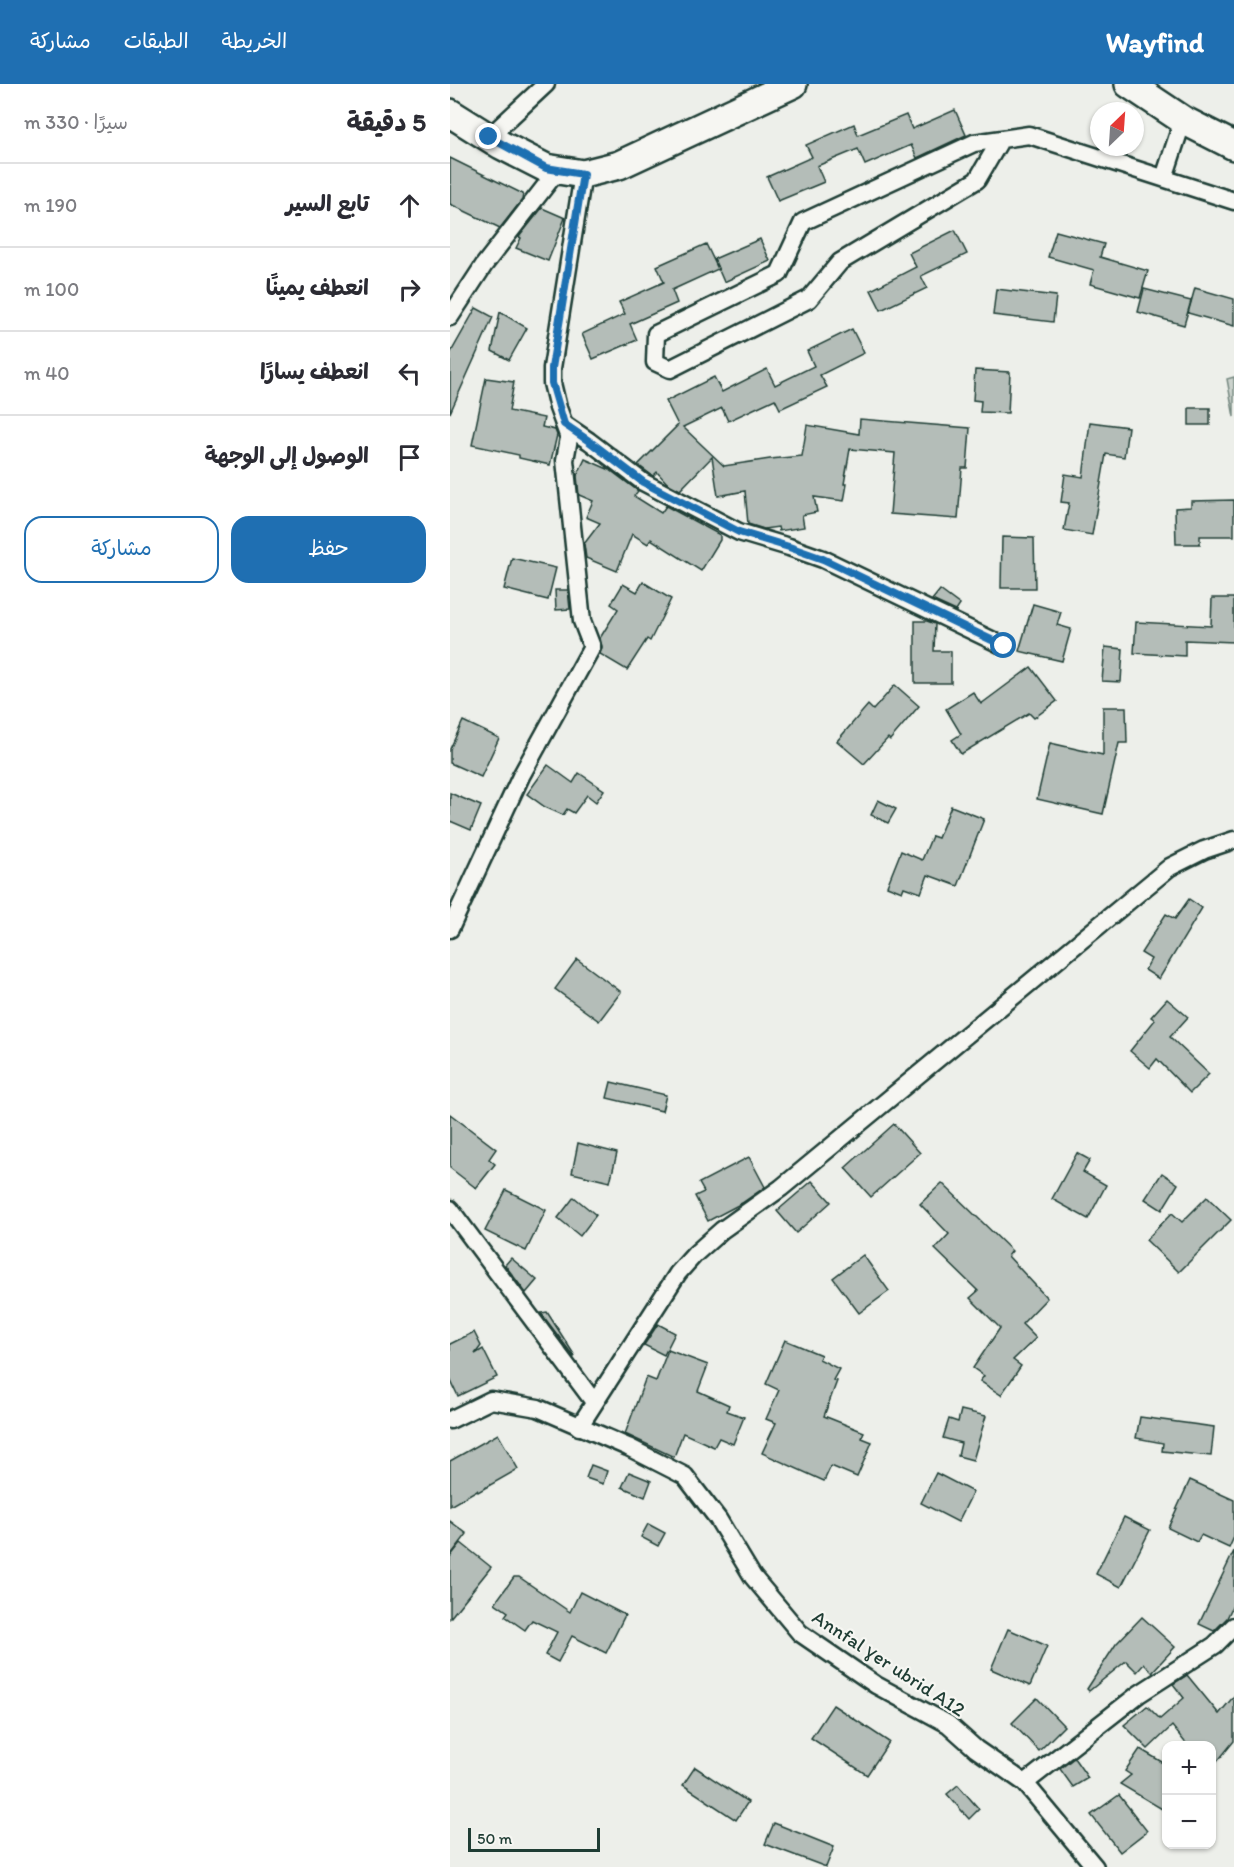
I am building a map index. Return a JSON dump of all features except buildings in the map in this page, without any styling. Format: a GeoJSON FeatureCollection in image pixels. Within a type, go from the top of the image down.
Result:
{"type":"FeatureCollection","features":[{"type":"Feature","properties":{"kind":"main road"},"geometry":{"type":"LineString","coordinates":[[450,113],[546,168],[570,172],[620,165],[794,84]]}},
{"type":"Feature","properties":{"kind":"main road"},"geometry":{"type":"LineString","coordinates":[[1129,84],[1183,120],[1234,146]]}},
{"type":"Feature","properties":{"kind":"street"},"geometry":{"type":"LineString","coordinates":[[489,137],[546,84]]}},
{"type":"Feature","properties":{"kind":"street"},"geometry":{"type":"LineString","coordinates":[[1164,178],[1183,120]]}},
{"type":"Feature","properties":{"kind":"street"},"geometry":{"type":"LineString","coordinates":[[1001,140],[977,180],[840,262],[809,299],[670,369],[655,362],[656,334],[779,274],[802,222],[974,143],[1029,135],[1234,201]]}},
{"type":"Feature","properties":{"kind":"street"},"geometry":{"type":"LineString","coordinates":[[450,317],[484,265],[570,172]]}},
{"type":"Feature","properties":{"kind":"street"},"geometry":{"type":"LineString","coordinates":[[450,929],[521,776],[592,647],[582,621],[565,460],[569,438],[552,383],[570,172]]}},
{"type":"Feature","properties":{"kind":"street"},"geometry":{"type":"LineString","coordinates":[[564,424],[643,482],[739,532],[823,559],[1004,646]]}},
{"type":"Feature","properties":{"kind":"street"},"geometry":{"type":"LineString","coordinates":[[579,1427],[678,1274],[695,1254],[722,1230],[781,1188],[1170,867],[1204,850],[1234,840]]}},
{"type":"Feature","properties":{"kind":"street"},"geometry":{"type":"LineString","coordinates":[[450,1209],[594,1402]]}},
{"type":"Feature","properties":{"kind":"street","name":"Annfal ɣer ubrid A12"},"geometry":{"type":"LineString","coordinates":[[450,1420],[491,1400],[538,1408],[628,1447],[685,1476],[718,1520],[753,1577],[800,1633],[876,1685],[948,1724],[976,1749],[1025,1783],[1095,1867]]}},
{"type":"Feature","properties":{"kind":"street"},"geometry":{"type":"LineString","coordinates":[[1025,1783],[1139,1694],[1215,1645],[1234,1626]]}},
{"type":"Feature","properties":{"kind":"shaded area"},"geometry":{"type":"Polygon","coordinates":[[[1234,377],[1234,417],[1227,379],[1234,377]]]}},
{"type":"Feature","properties":{"kind":"route"},"geometry":{"type":"LineString","coordinates":[[489,137],[546,168],[583,174],[552,368],[552,383],[564,424],[643,482],[739,532],[823,559],[1004,646]]}}]}
